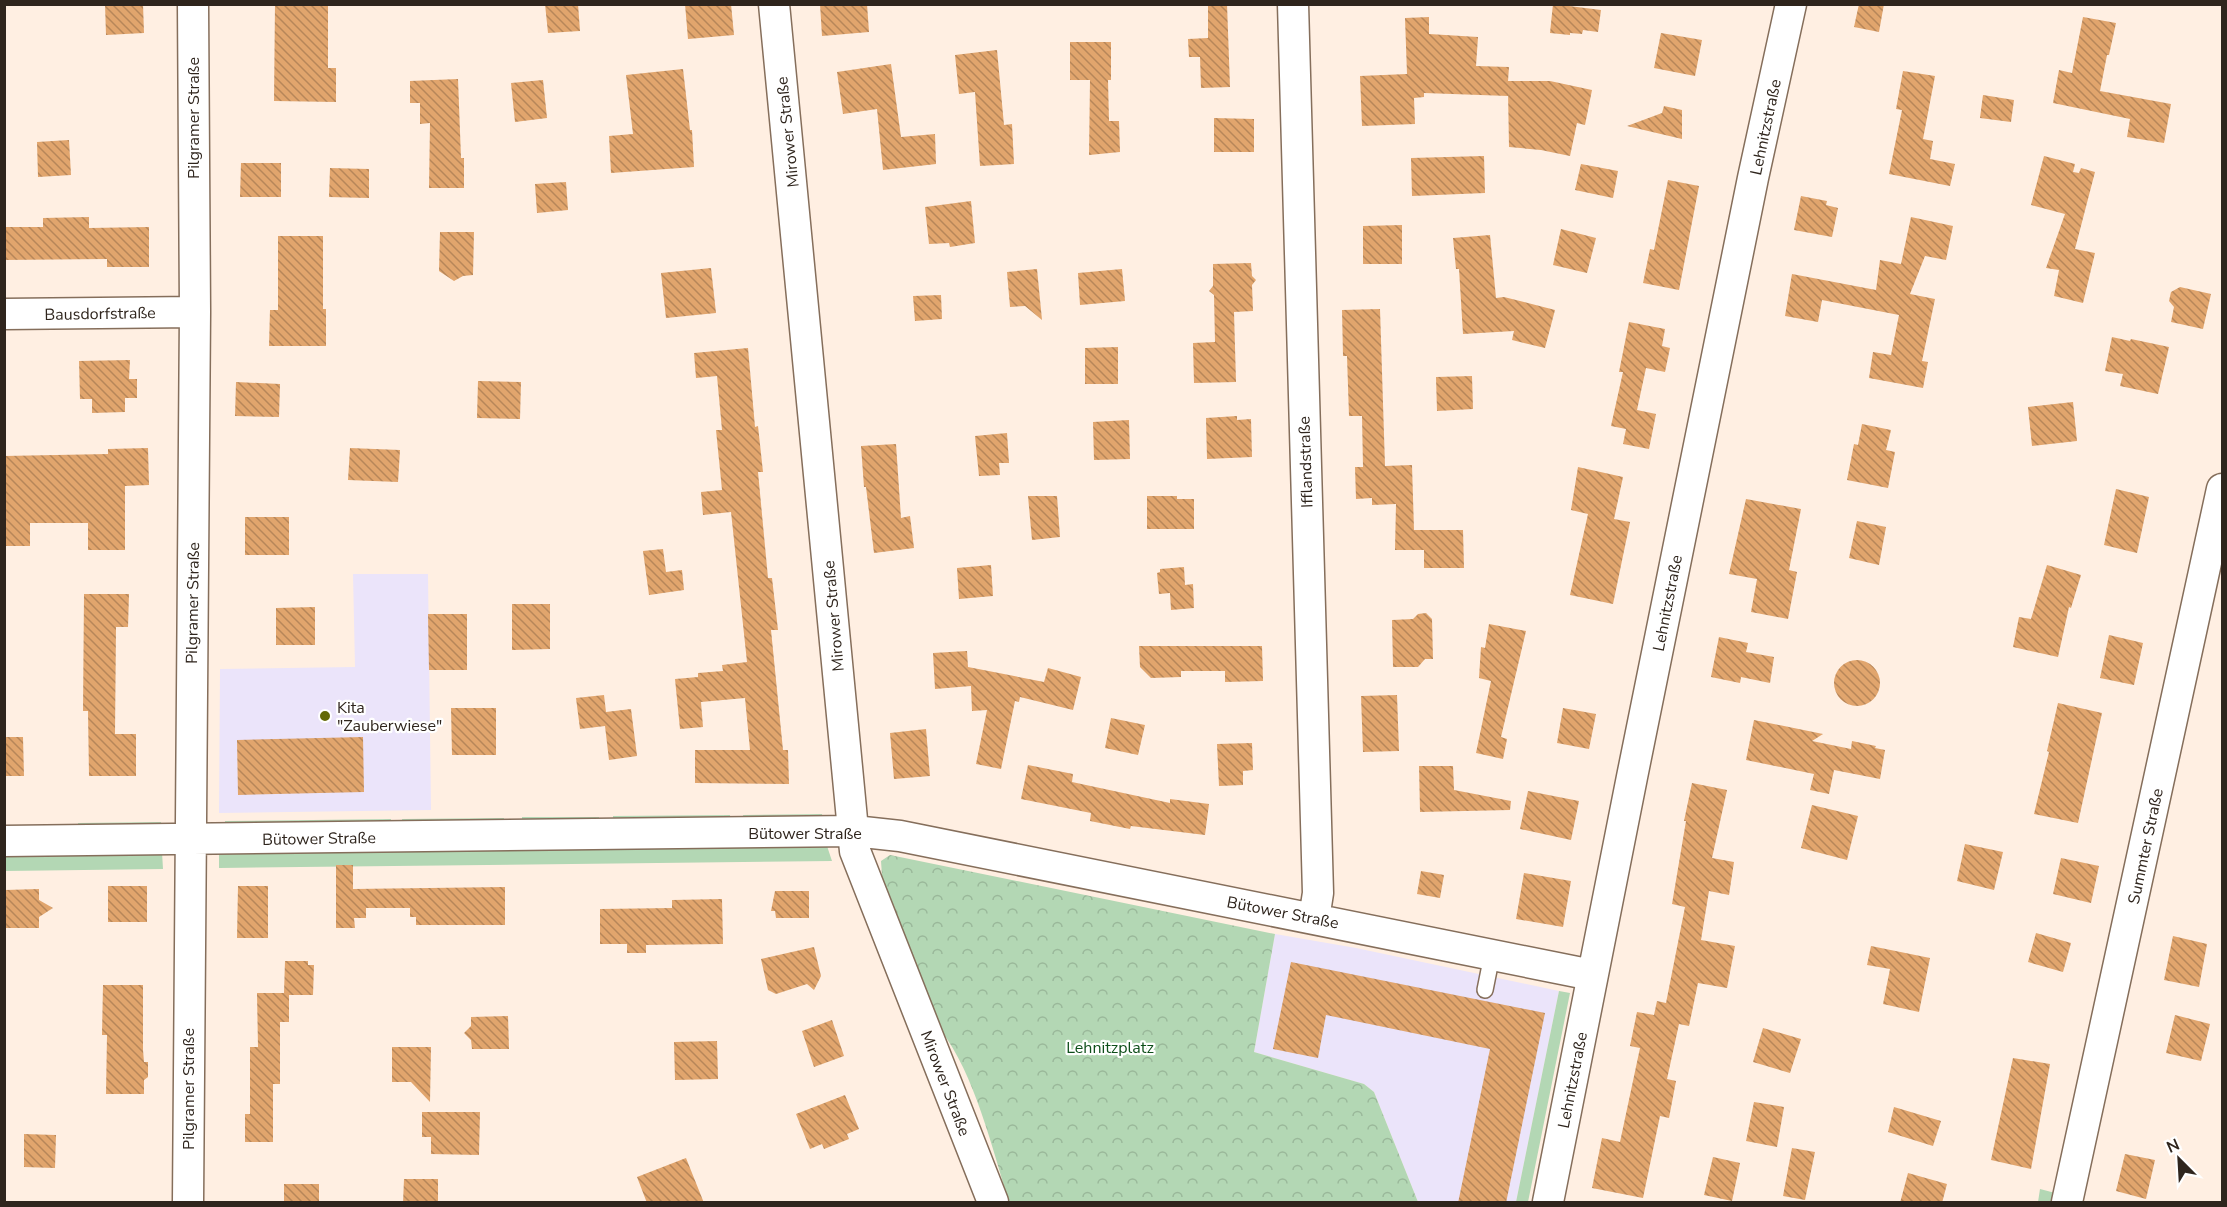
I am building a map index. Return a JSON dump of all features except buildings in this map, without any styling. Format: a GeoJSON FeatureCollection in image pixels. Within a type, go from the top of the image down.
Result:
{"type":"FeatureCollection","features":[{"type":"Feature","properties":{"kind":"street","name":"Pilgramer Straße"},"geometry":{"type":"LineString","coordinates":[[188,1203],[189,839],[195,312],[193,4]]}},
{"type":"Feature","properties":{"kind":"street","name":"Mirower Straße"},"geometry":{"type":"LineString","coordinates":[[774,4],[855,851],[993,1203]]}},
{"type":"Feature","properties":{"kind":"street","name":"Ifflandstraße"},"geometry":{"type":"LineString","coordinates":[[1293,4],[1318,893],[1314,918]]}},
{"type":"Feature","properties":{"kind":"street","name":"Lehnitzstraße"},"geometry":{"type":"LineString","coordinates":[[1548,1203],[1751,190],[1791,4]]}},
{"type":"Feature","properties":{"kind":"street","name":"Bausdorfstraße"},"geometry":{"type":"LineString","coordinates":[[4,314],[195,312]]}},
{"type":"Feature","properties":{"kind":"street","name":"Summter Straße"},"geometry":{"type":"LineString","coordinates":[[2067,1203],[2223,489]]}},
{"type":"Feature","properties":{"kind":"street","name":"Bütower Straße"},"geometry":{"type":"LineString","coordinates":[[4,841],[854,831],[900,836],[1592,975]]}},
{"type":"Feature","properties":{"kind":"lane"},"geometry":{"type":"LineString","coordinates":[[1485,990],[1492,955]]}},
{"type":"Feature","properties":{"kind":"shaded area","name":"Kita \"Zauberwiese\""},"geometry":{"type":"Polygon","coordinates":[[[353,574],[428,574],[431,810],[219,813],[220,669],[355,667],[353,574]]]}},
{"type":"Feature","properties":{"kind":"shaded area"},"geometry":{"type":"Polygon","coordinates":[[[1275,934],[1356,948],[1559,991],[1516,1202],[1418,1202],[1374,1092],[1364,1084],[1254,1052],[1275,934]]]}},
{"type":"Feature","properties":{"kind":"green space"},"geometry":{"type":"Polygon","coordinates":[[[822,814],[823,822],[744,824],[743,815],[822,814]]]}},
{"type":"Feature","properties":{"kind":"green space"},"geometry":{"type":"Polygon","coordinates":[[[730,815],[731,824],[613,826],[613,816],[730,815]]]}},
{"type":"Feature","properties":{"kind":"green space"},"geometry":{"type":"Polygon","coordinates":[[[522,817],[599,817],[599,826],[522,827],[522,817]]]}},
{"type":"Feature","properties":{"kind":"green space"},"geometry":{"type":"Polygon","coordinates":[[[504,818],[504,827],[403,828],[402,819],[504,818]]]}},
{"type":"Feature","properties":{"kind":"green space"},"geometry":{"type":"Polygon","coordinates":[[[391,819],[390,828],[225,830],[225,821],[391,819]]]}},
{"type":"Feature","properties":{"kind":"green space"},"geometry":{"type":"Polygon","coordinates":[[[161,822],[162,831],[79,833],[78,823],[161,822]]]}},
{"type":"Feature","properties":{"kind":"green space"},"geometry":{"type":"Polygon","coordinates":[[[826,843],[832,861],[219,868],[219,853],[826,843]]]}},
{"type":"Feature","properties":{"kind":"green space"},"geometry":{"type":"Polygon","coordinates":[[[162,852],[163,869],[5,871],[4,853],[162,852]]]}},
{"type":"Feature","properties":{"kind":"green space","name":"Lehnitzplatz"},"geometry":{"type":"Polygon","coordinates":[[[890,855],[1275,934],[1254,1052],[1364,1084],[1374,1092],[1418,1202],[1009,1202],[973,1090],[953,1048],[941,1031],[883,890],[881,861],[890,855]]]}},
{"type":"Feature","properties":{"kind":"green space"},"geometry":{"type":"Polygon","coordinates":[[[1559,991],[1570,993],[1528,1202],[1516,1202],[1559,991]]]}},
{"type":"Feature","properties":{"kind":"green space"},"geometry":{"type":"Polygon","coordinates":[[[2040,1189],[2059,1194],[2057,1202],[2038,1202],[2040,1189]]]}},
{"type":"Feature","properties":{"kind":"place","name":"Kita \"Zauberwiese\""},"geometry":{"type":"Point","coordinates":[325,716]}}]}
